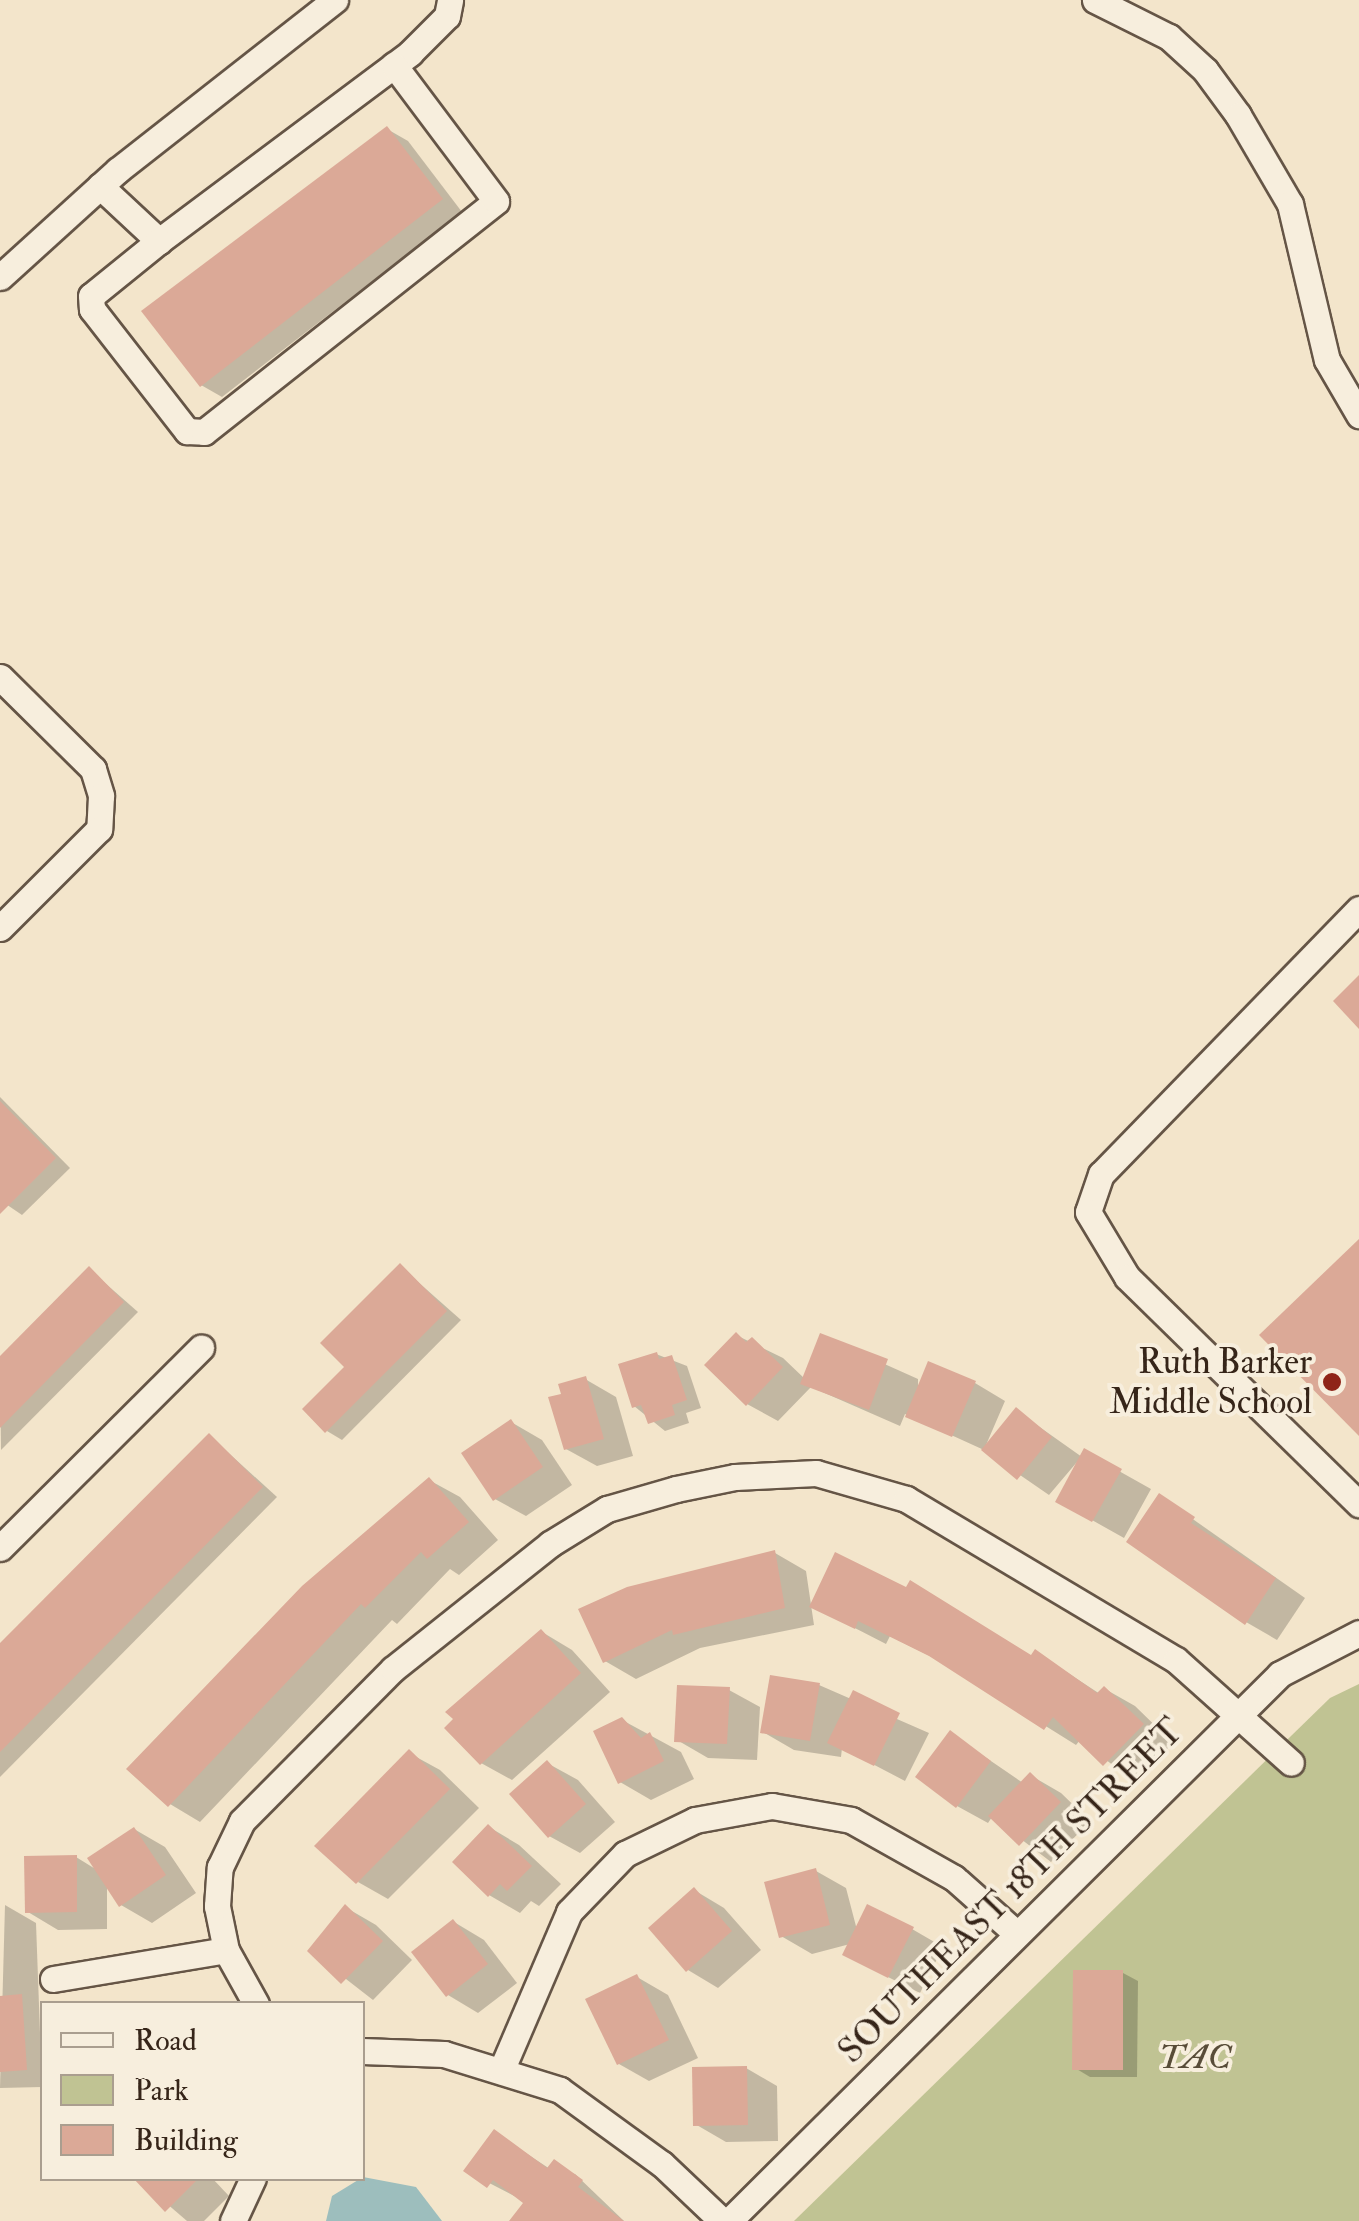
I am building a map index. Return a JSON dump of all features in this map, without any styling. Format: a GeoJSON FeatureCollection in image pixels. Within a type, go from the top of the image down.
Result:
{"type":"FeatureCollection","features":[{"type":"Feature","properties":{"kind":"street"},"geometry":{"type":"LineString","coordinates":[[0,277],[100,186],[335,0]]}},
{"type":"Feature","properties":{"kind":"street"},"geometry":{"type":"LineString","coordinates":[[394,66],[496,201],[204,432],[188,432],[92,309],[91,296],[394,66],[447,16],[450,0]]}},
{"type":"Feature","properties":{"kind":"street"},"geometry":{"type":"LineString","coordinates":[[1096,0],[1169,38],[1205,70],[1238,115],[1290,204],[1326,360],[1359,415]]}},
{"type":"Feature","properties":{"kind":"street"},"geometry":{"type":"LineString","coordinates":[[100,186],[159,241]]}},
{"type":"Feature","properties":{"kind":"street"},"geometry":{"type":"LineString","coordinates":[[0,677],[93,769],[101,796],[98,830],[0,928]]}},
{"type":"Feature","properties":{"kind":"street"},"geometry":{"type":"LineString","coordinates":[[1359,909],[1101,1174],[1088,1212],[1127,1278],[1359,1504]]}},
{"type":"Feature","properties":{"kind":"street"},"geometry":{"type":"LineString","coordinates":[[0,1548],[201,1348]]}},
{"type":"Feature","properties":{"kind":"street"},"geometry":{"type":"LineString","coordinates":[[254,2001],[226,1950],[217,1906],[220,1867],[242,1821],[317,1741],[393,1669],[550,1544],[607,1510],[676,1489],[735,1477],[816,1474],[906,1499],[1176,1660],[1291,1763]]}},
{"type":"Feature","properties":{"kind":"street","name":"SOUTHEAST 18TH STREET"},"geometry":{"type":"LineString","coordinates":[[726,2221],[1280,1674],[1359,1633]]}},
{"type":"Feature","properties":{"kind":"street"},"geometry":{"type":"LineString","coordinates":[[501,2071],[569,1912],[624,1854],[695,1820],[772,1806],[851,1820],[954,1878],[1016,1934]]}},
{"type":"Feature","properties":{"kind":"street"},"geometry":{"type":"LineString","coordinates":[[53,1980],[226,1950]]}},
{"type":"Feature","properties":{"kind":"street"},"geometry":{"type":"LineString","coordinates":[[365,2052],[444,2054],[560,2090],[662,2164],[726,2221]]}},
{"type":"Feature","properties":{"kind":"street"},"geometry":{"type":"LineString","coordinates":[[233,2221],[253,2181]]}},
{"type":"Feature","properties":{"kind":"green space","name":"TAC"},"geometry":{"type":"Polygon","coordinates":[[[1359,1684],[1359,2221],[794,2221],[1330,1698],[1359,1684]]]}},
{"type":"Feature","properties":{"kind":"water"},"geometry":{"type":"Polygon","coordinates":[[[365,2177],[416,2187],[442,2221],[326,2221],[332,2196],[356,2181],[365,2181],[365,2177]]]}},
{"type":"Feature","properties":{"kind":"building"},"geometry":{"type":"Polygon","coordinates":[[[387,126],[443,199],[200,387],[141,311],[387,126]]]}},
{"type":"Feature","properties":{"kind":"building"},"geometry":{"type":"Polygon","coordinates":[[[1359,975],[1359,1029],[1333,1001],[1359,975]]]}},
{"type":"Feature","properties":{"kind":"building"},"geometry":{"type":"Polygon","coordinates":[[[0,1101],[56,1158],[0,1214],[0,1101]]]}},
{"type":"Feature","properties":{"kind":"building","name":"Ruth Barker Middle School"},"geometry":{"type":"Polygon","coordinates":[[[1359,1239],[1359,1436],[1259,1335],[1359,1239]]]}},
{"type":"Feature","properties":{"kind":"building"},"geometry":{"type":"Polygon","coordinates":[[[400,1263],[447,1311],[325,1433],[302,1409],[344,1367],[320,1343],[400,1263]]]}},
{"type":"Feature","properties":{"kind":"building"},"geometry":{"type":"Polygon","coordinates":[[[89,1266],[124,1302],[0,1428],[0,1356],[89,1266]]]}},
{"type":"Feature","properties":{"kind":"building"},"geometry":{"type":"Polygon","coordinates":[[[736,1332],[746,1342],[752,1337],[783,1367],[746,1406],[704,1365],[736,1332]]]}},
{"type":"Feature","properties":{"kind":"building"},"geometry":{"type":"Polygon","coordinates":[[[820,1333],[888,1359],[869,1410],[800,1384],[820,1333]]]}},
{"type":"Feature","properties":{"kind":"building"},"geometry":{"type":"Polygon","coordinates":[[[657,1352],[659,1359],[672,1355],[687,1400],[672,1405],[675,1415],[648,1424],[641,1405],[632,1408],[618,1364],[657,1352]]]}},
{"type":"Feature","properties":{"kind":"building"},"geometry":{"type":"Polygon","coordinates":[[[928,1361],[976,1381],[952,1437],[905,1417],[928,1361]]]}},
{"type":"Feature","properties":{"kind":"building"},"geometry":{"type":"Polygon","coordinates":[[[586,1376],[604,1439],[564,1450],[548,1397],[561,1394],[558,1384],[586,1376]]]}},
{"type":"Feature","properties":{"kind":"building"},"geometry":{"type":"Polygon","coordinates":[[[1016,1407],[1052,1437],[1017,1480],[981,1450],[1016,1407]]]}},
{"type":"Feature","properties":{"kind":"building"},"geometry":{"type":"Polygon","coordinates":[[[511,1419],[543,1467],[493,1501],[461,1453],[511,1419]]]}},
{"type":"Feature","properties":{"kind":"building"},"geometry":{"type":"Polygon","coordinates":[[[209,1433],[263,1487],[0,1752],[0,1643],[209,1433]]]}},
{"type":"Feature","properties":{"kind":"building"},"geometry":{"type":"Polygon","coordinates":[[[1084,1448],[1122,1469],[1092,1522],[1055,1502],[1084,1448]]]}},
{"type":"Feature","properties":{"kind":"building"},"geometry":{"type":"Polygon","coordinates":[[[429,1477],[469,1522],[427,1559],[421,1552],[365,1608],[361,1604],[168,1807],[126,1769],[302,1586],[429,1477]]]}},
{"type":"Feature","properties":{"kind":"building"},"geometry":{"type":"Polygon","coordinates":[[[1159,1493],[1195,1517],[1191,1523],[1276,1578],[1245,1625],[1126,1542],[1159,1493]]]}},
{"type":"Feature","properties":{"kind":"building"},"geometry":{"type":"Polygon","coordinates":[[[775,1550],[785,1608],[673,1635],[672,1630],[603,1663],[578,1609],[627,1587],[775,1550]]]}},
{"type":"Feature","properties":{"kind":"building"},"geometry":{"type":"Polygon","coordinates":[[[835,1552],[906,1587],[910,1580],[1031,1655],[1035,1649],[1097,1693],[1104,1686],[1144,1724],[1103,1766],[1053,1717],[1044,1730],[929,1656],[858,1621],[855,1629],[809,1607],[835,1552]]]}},
{"type":"Feature","properties":{"kind":"building"},"geometry":{"type":"Polygon","coordinates":[[[541,1629],[581,1673],[480,1765],[444,1728],[453,1719],[445,1712],[541,1629]]]}},
{"type":"Feature","properties":{"kind":"building"},"geometry":{"type":"Polygon","coordinates":[[[770,1675],[820,1683],[810,1741],[760,1733],[770,1675]]]}},
{"type":"Feature","properties":{"kind":"building"},"geometry":{"type":"Polygon","coordinates":[[[677,1685],[730,1687],[727,1744],[674,1742],[677,1685]]]}},
{"type":"Feature","properties":{"kind":"building"},"geometry":{"type":"Polygon","coordinates":[[[853,1690],[900,1713],[874,1766],[827,1743],[853,1690]]]}},
{"type":"Feature","properties":{"kind":"building"},"geometry":{"type":"Polygon","coordinates":[[[622,1717],[641,1738],[650,1732],[664,1761],[618,1784],[593,1731],[622,1717]]]}},
{"type":"Feature","properties":{"kind":"building"},"geometry":{"type":"Polygon","coordinates":[[[950,1730],[991,1761],[956,1808],[915,1777],[950,1730]]]}},
{"type":"Feature","properties":{"kind":"building"},"geometry":{"type":"Polygon","coordinates":[[[409,1749],[450,1789],[356,1884],[314,1846],[409,1749]]]}},
{"type":"Feature","properties":{"kind":"building"},"geometry":{"type":"Polygon","coordinates":[[[547,1760],[586,1804],[548,1838],[509,1794],[547,1760]]]}},
{"type":"Feature","properties":{"kind":"building"},"geometry":{"type":"Polygon","coordinates":[[[1030,1772],[1061,1802],[1019,1846],[988,1816],[1030,1772]]]}},
{"type":"Feature","properties":{"kind":"building"},"geometry":{"type":"Polygon","coordinates":[[[488,1824],[532,1866],[507,1891],[500,1884],[488,1897],[452,1862],[488,1824]]]}},
{"type":"Feature","properties":{"kind":"building"},"geometry":{"type":"Polygon","coordinates":[[[134,1827],[166,1875],[119,1907],[87,1858],[134,1827]]]}},
{"type":"Feature","properties":{"kind":"building"},"geometry":{"type":"Polygon","coordinates":[[[77,1855],[77,1912],[25,1913],[24,1856],[77,1855]]]}},
{"type":"Feature","properties":{"kind":"building"},"geometry":{"type":"Polygon","coordinates":[[[816,1868],[830,1925],[779,1938],[764,1882],[816,1868]]]}},
{"type":"Feature","properties":{"kind":"building"},"geometry":{"type":"Polygon","coordinates":[[[694,1887],[732,1931],[686,1972],[648,1928],[694,1887]]]}},
{"type":"Feature","properties":{"kind":"building"},"geometry":{"type":"Polygon","coordinates":[[[345,1904],[383,1941],[341,1984],[307,1951],[345,1904]]]}},
{"type":"Feature","properties":{"kind":"building"},"geometry":{"type":"Polygon","coordinates":[[[867,1904],[914,1927],[888,1978],[842,1955],[867,1904]]]}},
{"type":"Feature","properties":{"kind":"building"},"geometry":{"type":"Polygon","coordinates":[[[453,1919],[488,1964],[446,1997],[411,1952],[453,1919]]]}},
{"type":"Feature","properties":{"kind":"building"},"geometry":{"type":"Polygon","coordinates":[[[1073,1970],[1123,1970],[1123,2070],[1072,2070],[1073,1970]]]}},
{"type":"Feature","properties":{"kind":"building"},"geometry":{"type":"Polygon","coordinates":[[[637,1974],[669,2040],[617,2065],[585,1999],[637,1974]]]}},
{"type":"Feature","properties":{"kind":"building"},"geometry":{"type":"Polygon","coordinates":[[[22,1994],[27,2070],[0,2072],[0,1996],[22,1994]]]}},
{"type":"Feature","properties":{"kind":"building"},"geometry":{"type":"Polygon","coordinates":[[[747,2066],[748,2125],[693,2126],[692,2067],[747,2066]]]}},
{"type":"Feature","properties":{"kind":"building"},"geometry":{"type":"Polygon","coordinates":[[[494,2129],[547,2168],[554,2159],[583,2180],[578,2187],[624,2221],[509,2221],[523,2203],[493,2180],[487,2188],[463,2171],[494,2129]]]}},
{"type":"Feature","properties":{"kind":"building"},"geometry":{"type":"Polygon","coordinates":[[[136,2181],[196,2181],[165,2212],[136,2181]]]}},
{"type":"Feature","properties":{"kind":"place","name":"Ruth Barker Middle School"},"geometry":{"type":"Point","coordinates":[1332,1382]}}]}
